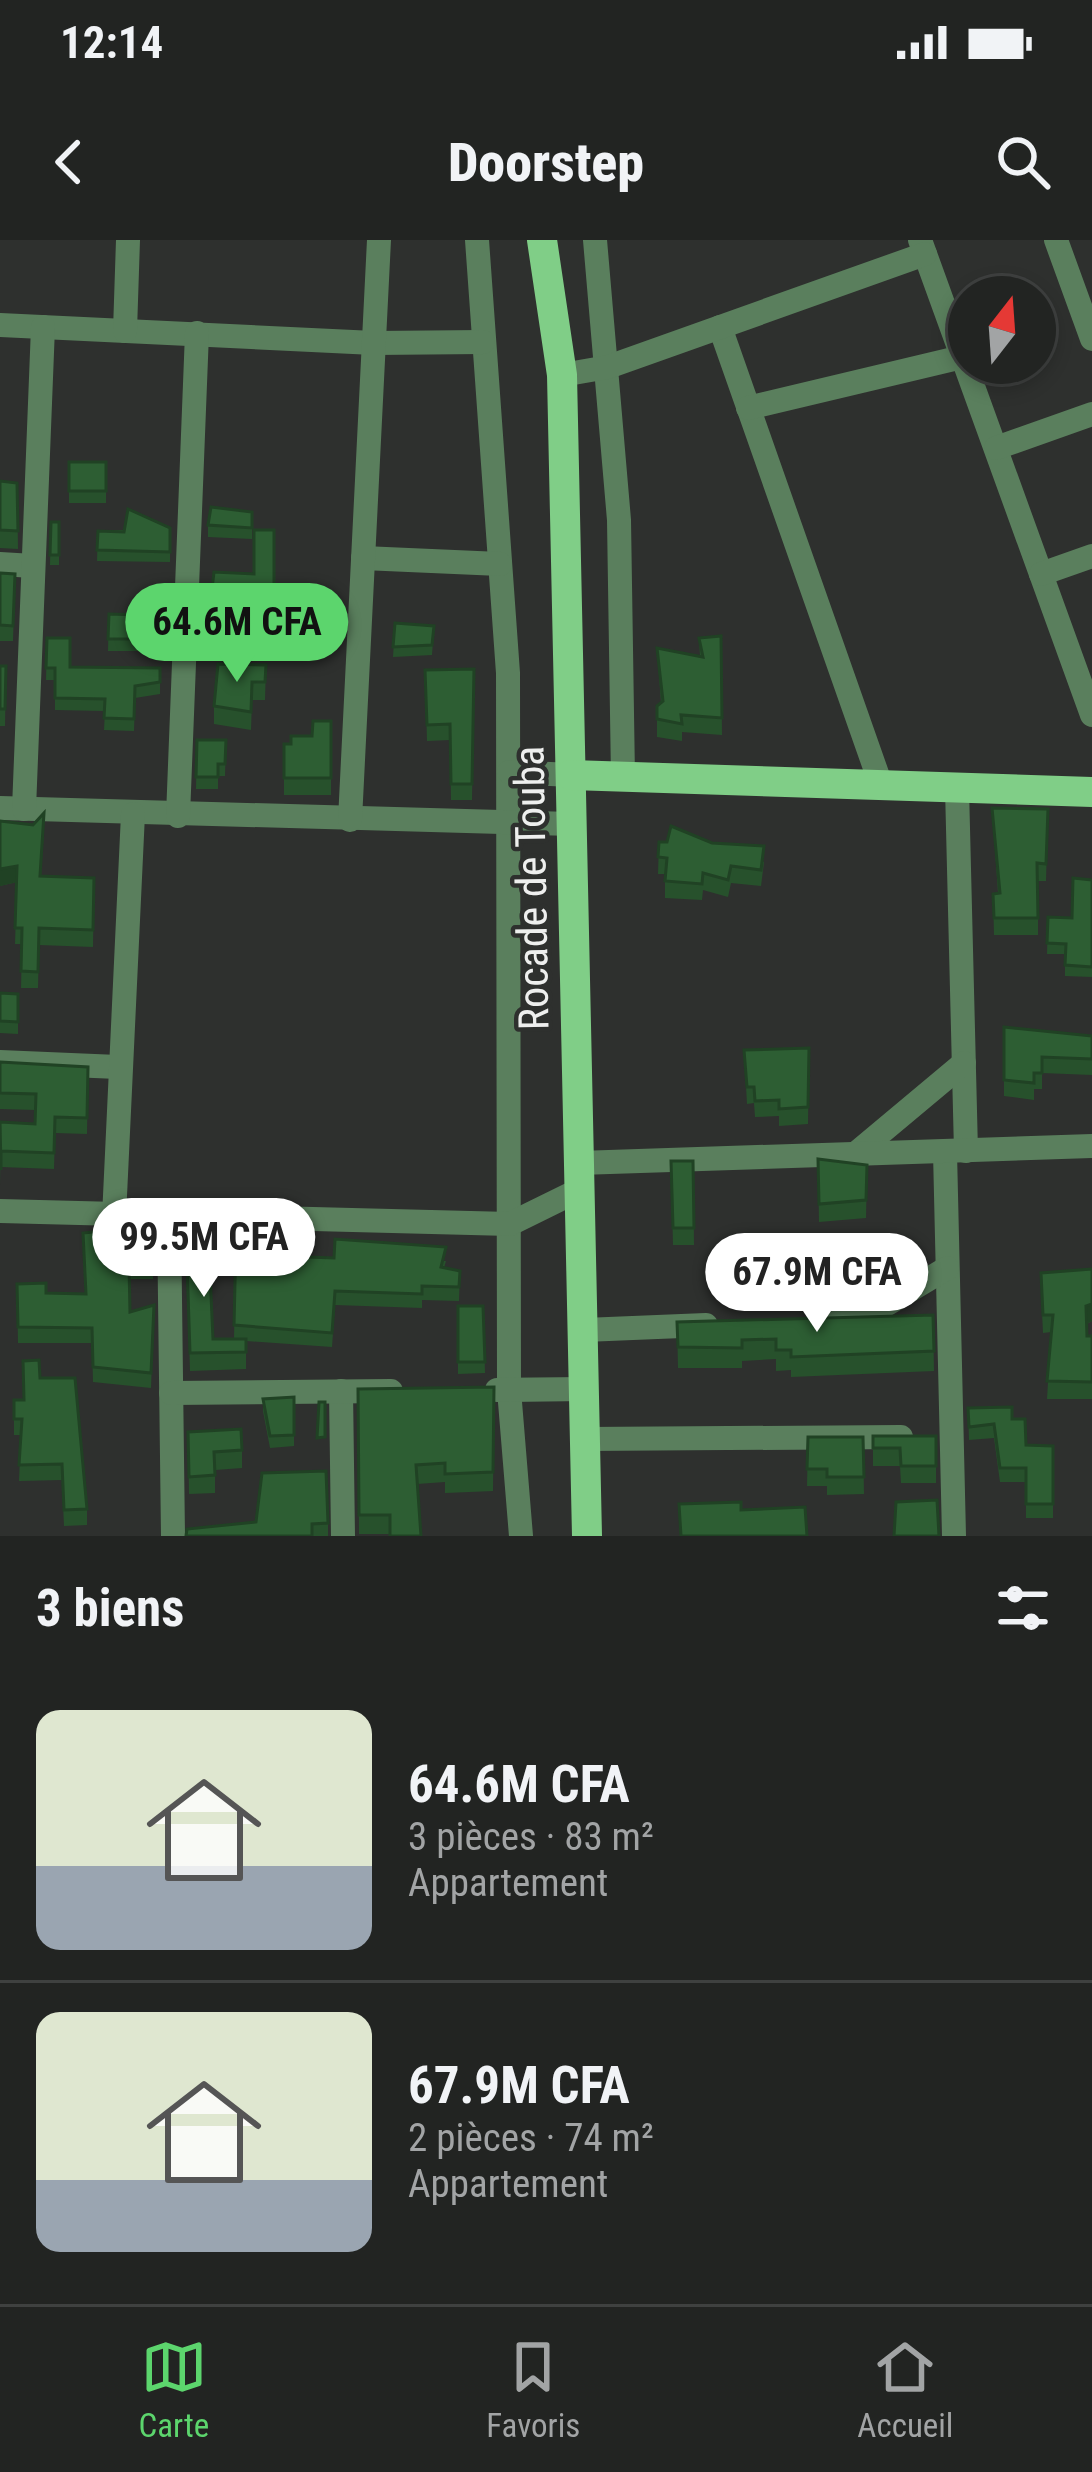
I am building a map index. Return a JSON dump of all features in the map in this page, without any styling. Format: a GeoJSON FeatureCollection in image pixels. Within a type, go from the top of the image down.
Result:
{"type":"FeatureCollection","features":[{"type":"Feature","properties":{"kind":"main road","name":"Rocade de Touba"},"geometry":{"type":"LineString","coordinates":[[542,240],[562,375],[586,1536]]}},
{"type":"Feature","properties":{"kind":"main road"},"geometry":{"type":"LineString","coordinates":[[571,776],[1092,792]]}},
{"type":"Feature","properties":{"kind":"street"},"geometry":{"type":"LineString","coordinates":[[125,332],[128,240]]}},
{"type":"Feature","properties":{"kind":"street"},"geometry":{"type":"LineString","coordinates":[[350,820],[379,240]]}},
{"type":"Feature","properties":{"kind":"street"},"geometry":{"type":"LineString","coordinates":[[477,240],[500,564],[508,772],[508,1390],[520,1536]]}},
{"type":"Feature","properties":{"kind":"street"},"geometry":{"type":"LineString","coordinates":[[595,240],[619,520],[623,777]]}},
{"type":"Feature","properties":{"kind":"street"},"geometry":{"type":"LineString","coordinates":[[1056,240],[1092,339]]}},
{"type":"Feature","properties":{"kind":"street"},"geometry":{"type":"LineString","coordinates":[[562,375],[608,367],[922,247],[948,318]]}},
{"type":"Feature","properties":{"kind":"street"},"geometry":{"type":"LineString","coordinates":[[0,325],[374,343],[482,342]]}},
{"type":"Feature","properties":{"kind":"street"},"geometry":{"type":"LineString","coordinates":[[43,327],[34,566],[12,808],[572,824]]}},
{"type":"Feature","properties":{"kind":"street"},"geometry":{"type":"LineString","coordinates":[[720,327],[881,785]]}},
{"type":"Feature","properties":{"kind":"street"},"geometry":{"type":"LineString","coordinates":[[178,816],[197,333]]}},
{"type":"Feature","properties":{"kind":"street"},"geometry":{"type":"LineString","coordinates":[[748,408],[948,360]]}},
{"type":"Feature","properties":{"kind":"street"},"geometry":{"type":"LineString","coordinates":[[972,384],[1088,688],[1092,715]]}},
{"type":"Feature","properties":{"kind":"street"},"geometry":{"type":"LineString","coordinates":[[996,448],[1092,414]]}},
{"type":"Feature","properties":{"kind":"street"},"geometry":{"type":"LineString","coordinates":[[1041,574],[1092,556]]}},
{"type":"Feature","properties":{"kind":"street"},"geometry":{"type":"LineString","coordinates":[[363,558],[500,564]]}},
{"type":"Feature","properties":{"kind":"street"},"geometry":{"type":"LineString","coordinates":[[0,564],[34,566]]}},
{"type":"Feature","properties":{"kind":"street"},"geometry":{"type":"LineString","coordinates":[[508,772],[571,776]]}},
{"type":"Feature","properties":{"kind":"street"},"geometry":{"type":"LineString","coordinates":[[954,1536],[947,1268],[964,1063],[957,788]]}},
{"type":"Feature","properties":{"kind":"street"},"geometry":{"type":"LineString","coordinates":[[114,1216],[133,814]]}},
{"type":"Feature","properties":{"kind":"street"},"geometry":{"type":"LineString","coordinates":[[0,1063],[118,1067]]}},
{"type":"Feature","properties":{"kind":"street"},"geometry":{"type":"LineString","coordinates":[[854,1155],[964,1063]]}},
{"type":"Feature","properties":{"kind":"street"},"geometry":{"type":"LineString","coordinates":[[0,1211],[169,1219],[511,1224],[579,1177],[854,1155],[1092,1146]]}},
{"type":"Feature","properties":{"kind":"street"},"geometry":{"type":"LineString","coordinates":[[169,1219],[173,1536]]}},
{"type":"Feature","properties":{"kind":"street"},"geometry":{"type":"LineString","coordinates":[[799,1321],[874,1312],[947,1268]]}},
{"type":"Feature","properties":{"kind":"street"},"geometry":{"type":"LineString","coordinates":[[584,1330],[727,1324]]}},
{"type":"Feature","properties":{"kind":"street"},"geometry":{"type":"LineString","coordinates":[[460,1390],[585,1389]]}},
{"type":"Feature","properties":{"kind":"street"},"geometry":{"type":"LineString","coordinates":[[171,1393],[413,1390]]}},
{"type":"Feature","properties":{"kind":"street"},"geometry":{"type":"LineString","coordinates":[[341,1391],[343,1536]]}},
{"type":"Feature","properties":{"kind":"street"},"geometry":{"type":"LineString","coordinates":[[585,1439],[952,1437]]}},
{"type":"Feature","properties":{"kind":"building"},"geometry":{"type":"Polygon","coordinates":[[[69,462],[106,462],[106,491],[69,491],[69,462]]]}},
{"type":"Feature","properties":{"kind":"building"},"geometry":{"type":"Polygon","coordinates":[[[0,481],[17,483],[18,531],[0,530],[0,481]]]}},
{"type":"Feature","properties":{"kind":"building"},"geometry":{"type":"Polygon","coordinates":[[[211,507],[252,512],[252,528],[208,525],[211,507]]]}},
{"type":"Feature","properties":{"kind":"building"},"geometry":{"type":"Polygon","coordinates":[[[128,509],[170,528],[170,552],[97,550],[98,531],[124,532],[128,509]]]}},
{"type":"Feature","properties":{"kind":"building"},"geometry":{"type":"Polygon","coordinates":[[[51,522],[59,522],[59,555],[50,555],[51,522]]]}},
{"type":"Feature","properties":{"kind":"building"},"geometry":{"type":"Polygon","coordinates":[[[254,530],[274,530],[274,587],[258,587],[256,626],[226,624],[226,613],[202,611],[202,599],[211,597],[214,572],[254,574],[254,530]]]}},
{"type":"Feature","properties":{"kind":"building"},"geometry":{"type":"Polygon","coordinates":[[[0,573],[15,574],[13,626],[0,625],[0,573]]]}},
{"type":"Feature","properties":{"kind":"building"},"geometry":{"type":"Polygon","coordinates":[[[109,614],[141,615],[141,639],[108,639],[109,614]]]}},
{"type":"Feature","properties":{"kind":"building"},"geometry":{"type":"Polygon","coordinates":[[[395,623],[434,626],[432,645],[393,647],[395,623]]]}},
{"type":"Feature","properties":{"kind":"building"},"geometry":{"type":"Polygon","coordinates":[[[721,636],[722,718],[681,715],[682,724],[657,719],[657,706],[663,701],[657,648],[703,657],[699,638],[721,636]]]}},
{"type":"Feature","properties":{"kind":"building"},"geometry":{"type":"Polygon","coordinates":[[[47,638],[70,638],[70,667],[160,668],[160,682],[135,686],[134,719],[104,718],[105,699],[55,698],[55,668],[46,668],[47,638]]]}},
{"type":"Feature","properties":{"kind":"building"},"geometry":{"type":"Polygon","coordinates":[[[218,664],[266,665],[265,682],[252,682],[251,712],[214,706],[218,664]]]}},
{"type":"Feature","properties":{"kind":"building"},"geometry":{"type":"Polygon","coordinates":[[[0,666],[6,666],[5,709],[0,709],[0,666]]]}},
{"type":"Feature","properties":{"kind":"building"},"geometry":{"type":"Polygon","coordinates":[[[474,669],[472,784],[451,784],[450,724],[427,725],[425,670],[474,669]]]}},
{"type":"Feature","properties":{"kind":"building"},"geometry":{"type":"Polygon","coordinates":[[[313,721],[331,721],[331,778],[284,778],[284,744],[291,744],[291,736],[312,736],[313,721]]]}},
{"type":"Feature","properties":{"kind":"building"},"geometry":{"type":"Polygon","coordinates":[[[197,740],[226,740],[225,764],[218,764],[218,777],[196,777],[197,740]]]}},
{"type":"Feature","properties":{"kind":"building"},"geometry":{"type":"Polygon","coordinates":[[[992,808],[1048,809],[1046,864],[1037,863],[1038,918],[994,918],[993,894],[1000,893],[992,808]]]}},
{"type":"Feature","properties":{"kind":"building"},"geometry":{"type":"Polygon","coordinates":[[[44,813],[40,876],[94,878],[93,930],[39,928],[38,972],[21,971],[22,928],[15,928],[17,866],[0,869],[0,821],[33,825],[44,813]]]}},
{"type":"Feature","properties":{"kind":"building"},"geometry":{"type":"Polygon","coordinates":[[[671,826],[712,843],[764,846],[761,870],[731,866],[728,880],[703,873],[702,884],[665,881],[667,858],[658,857],[659,842],[667,842],[671,826]]]}},
{"type":"Feature","properties":{"kind":"building"},"geometry":{"type":"Polygon","coordinates":[[[1073,878],[1092,880],[1092,967],[1065,965],[1066,944],[1047,943],[1048,917],[1072,918],[1073,878]]]}},
{"type":"Feature","properties":{"kind":"building"},"geometry":{"type":"Polygon","coordinates":[[[0,993],[18,994],[18,1022],[0,1021],[0,993]]]}},
{"type":"Feature","properties":{"kind":"building"},"geometry":{"type":"Polygon","coordinates":[[[1004,1027],[1092,1036],[1092,1059],[1042,1057],[1042,1073],[1034,1073],[1034,1083],[1004,1080],[1004,1027]]]}},
{"type":"Feature","properties":{"kind":"building"},"geometry":{"type":"Polygon","coordinates":[[[809,1048],[808,1107],[779,1109],[779,1100],[755,1101],[754,1087],[747,1087],[744,1050],[809,1048]]]}},
{"type":"Feature","properties":{"kind":"building"},"geometry":{"type":"Polygon","coordinates":[[[0,1062],[88,1067],[87,1118],[55,1117],[54,1153],[1,1151],[1,1170],[0,1122],[35,1124],[36,1094],[0,1093],[0,1062]]]}},
{"type":"Feature","properties":{"kind":"building"},"geometry":{"type":"Polygon","coordinates":[[[818,1159],[867,1165],[866,1200],[819,1204],[818,1159]]]}},
{"type":"Feature","properties":{"kind":"building"},"geometry":{"type":"Polygon","coordinates":[[[671,1161],[693,1161],[694,1228],[673,1228],[671,1161]]]}},
{"type":"Feature","properties":{"kind":"building"},"geometry":{"type":"Polygon","coordinates":[[[153,1223],[153,1264],[129,1264],[130,1312],[154,1305],[151,1373],[93,1367],[92,1328],[18,1327],[17,1284],[46,1283],[46,1293],[86,1294],[83,1233],[104,1231],[103,1225],[153,1223]]]}},
{"type":"Feature","properties":{"kind":"building"},"geometry":{"type":"Polygon","coordinates":[[[208,1229],[213,1339],[246,1339],[246,1352],[190,1353],[186,1233],[208,1229]]]}},
{"type":"Feature","properties":{"kind":"building"},"geometry":{"type":"Polygon","coordinates":[[[236,1239],[307,1240],[308,1257],[334,1258],[335,1239],[446,1247],[441,1267],[460,1271],[459,1287],[422,1286],[422,1294],[335,1291],[332,1333],[234,1325],[236,1239]]]}},
{"type":"Feature","properties":{"kind":"building"},"geometry":{"type":"Polygon","coordinates":[[[1092,1269],[1092,1304],[1086,1306],[1087,1336],[1092,1336],[1092,1382],[1047,1381],[1053,1315],[1043,1315],[1041,1273],[1092,1269]]]}},
{"type":"Feature","properties":{"kind":"building"},"geometry":{"type":"Polygon","coordinates":[[[458,1306],[483,1306],[485,1362],[458,1362],[458,1306]]]}},
{"type":"Feature","properties":{"kind":"building"},"geometry":{"type":"Polygon","coordinates":[[[933,1315],[934,1351],[791,1357],[791,1350],[776,1350],[776,1339],[742,1340],[742,1348],[678,1347],[677,1322],[933,1315]]]}},
{"type":"Feature","properties":{"kind":"building"},"geometry":{"type":"Polygon","coordinates":[[[39,1360],[40,1378],[75,1378],[87,1509],[64,1510],[62,1464],[19,1465],[22,1419],[14,1419],[14,1400],[24,1400],[23,1361],[39,1360]]]}},
{"type":"Feature","properties":{"kind":"building"},"geometry":{"type":"Polygon","coordinates":[[[494,1387],[493,1472],[445,1474],[445,1463],[416,1465],[421,1536],[390,1536],[390,1515],[359,1515],[358,1389],[494,1387]]]}},
{"type":"Feature","properties":{"kind":"building"},"geometry":{"type":"Polygon","coordinates":[[[294,1397],[294,1435],[270,1436],[263,1399],[294,1397]]]}},
{"type":"Feature","properties":{"kind":"building"},"geometry":{"type":"Polygon","coordinates":[[[319,1402],[325,1402],[325,1437],[317,1438],[319,1402]]]}},
{"type":"Feature","properties":{"kind":"building"},"geometry":{"type":"Polygon","coordinates":[[[1012,1407],[1012,1419],[1025,1419],[1026,1445],[1053,1446],[1053,1504],[1026,1504],[1026,1468],[1000,1468],[994,1424],[969,1427],[968,1408],[1012,1407]]]}},
{"type":"Feature","properties":{"kind":"building"},"geometry":{"type":"Polygon","coordinates":[[[241,1429],[242,1450],[214,1452],[215,1475],[189,1477],[188,1432],[241,1429]]]}},
{"type":"Feature","properties":{"kind":"building"},"geometry":{"type":"Polygon","coordinates":[[[873,1436],[936,1436],[936,1466],[901,1466],[900,1448],[873,1448],[873,1436]]]}},
{"type":"Feature","properties":{"kind":"building"},"geometry":{"type":"Polygon","coordinates":[[[808,1437],[863,1437],[864,1477],[827,1477],[827,1469],[807,1469],[808,1437]]]}},
{"type":"Feature","properties":{"kind":"building"},"geometry":{"type":"Polygon","coordinates":[[[326,1471],[328,1523],[312,1524],[312,1536],[186,1536],[187,1529],[256,1522],[262,1473],[326,1471]]]}},
{"type":"Feature","properties":{"kind":"building"},"geometry":{"type":"Polygon","coordinates":[[[937,1500],[939,1536],[894,1536],[896,1502],[937,1500]]]}},
{"type":"Feature","properties":{"kind":"building"},"geometry":{"type":"Polygon","coordinates":[[[741,1502],[741,1510],[805,1507],[807,1536],[681,1536],[679,1504],[741,1502]]]}}]}
